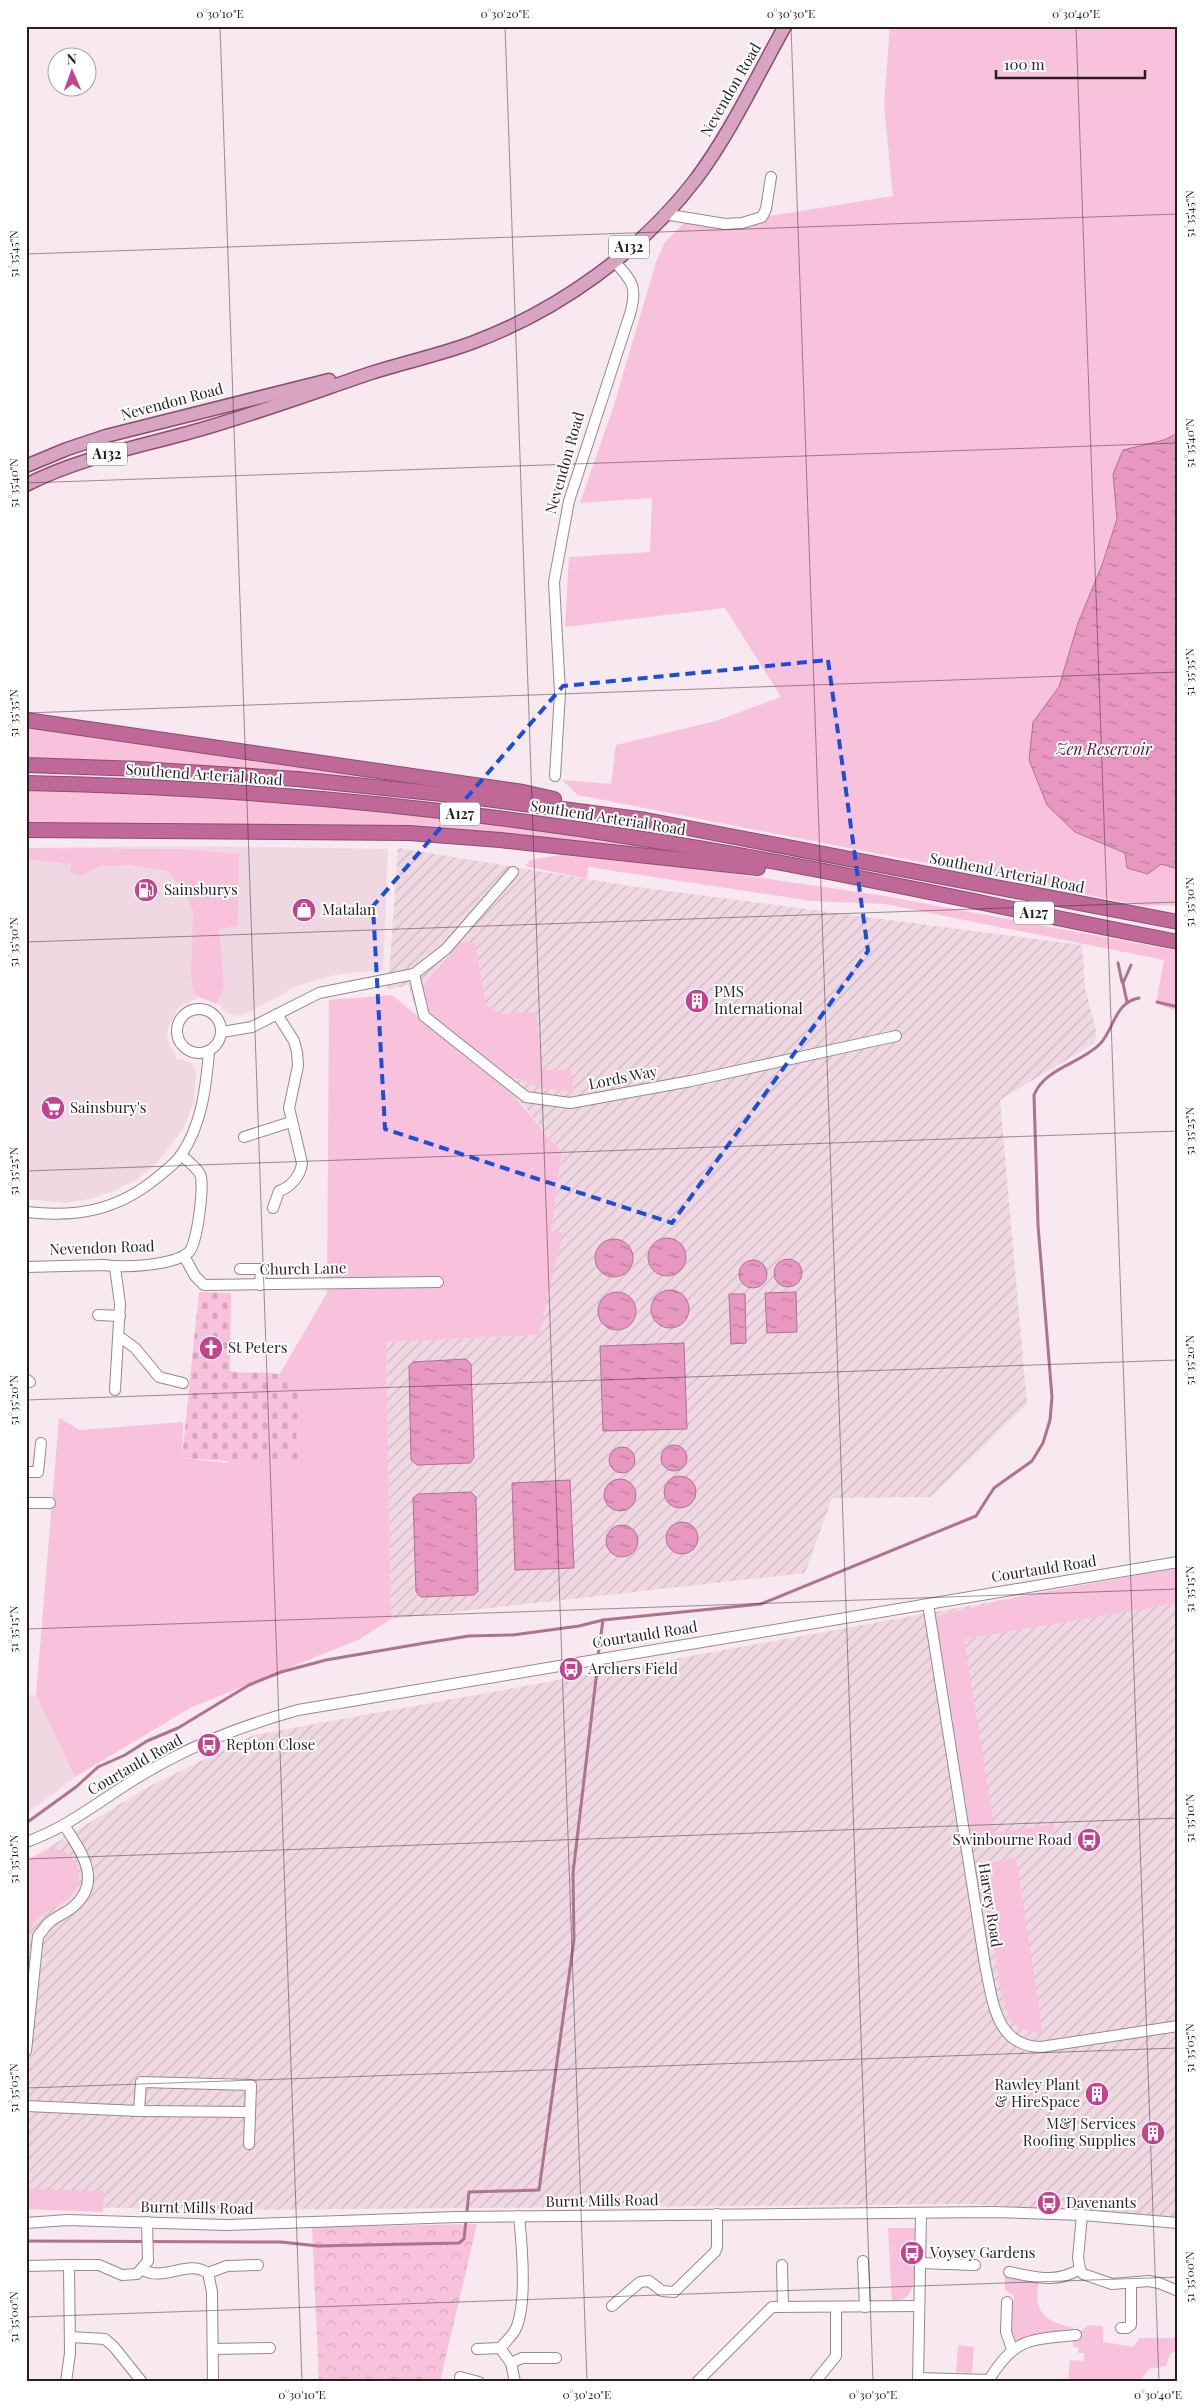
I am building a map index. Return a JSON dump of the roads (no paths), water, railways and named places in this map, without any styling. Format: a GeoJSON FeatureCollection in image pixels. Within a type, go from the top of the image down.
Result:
{"type":"FeatureCollection","features":[{"type":"Feature","properties":{"kind":"highway","name":"A127"},"geometry":{"type":"LineString","coordinates":[[26,720],[523,792],[646,820]]}},
{"type":"Feature","properties":{"kind":"highway","name":"Southend Arterial Road"},"geometry":{"type":"LineString","coordinates":[[26,765],[140,769],[297,779],[471,797],[646,820],[1178,922]]}},
{"type":"Feature","properties":{"kind":"highway","name":"Southend Arterial Road"},"geometry":{"type":"LineString","coordinates":[[26,783],[249,793],[468,815],[653,840],[1178,942]]}},
{"type":"Feature","properties":{"kind":"highway","name":"A127"},"geometry":{"type":"LineString","coordinates":[[26,830],[418,833],[666,857],[890,885]]}},
{"type":"Feature","properties":{"kind":"main road","name":"Nevendon Road"},"geometry":{"type":"LineString","coordinates":[[26,485],[84,461],[192,432],[389,368],[438,355],[511,326],[551,306],[614,261],[664,214],[695,180],[726,134],[785,26]]}},
{"type":"Feature","properties":{"kind":"main road","name":"Nevendon Road"},"geometry":{"type":"LineString","coordinates":[[26,466],[80,444],[182,416],[318,382],[389,368]]}},
{"type":"Feature","properties":{"kind":"street"},"geometry":{"type":"LineString","coordinates":[[664,214],[725,224],[742,223],[762,216],[766,209],[771,177]]}},
{"type":"Feature","properties":{"kind":"street","name":"Nevendon Road"},"geometry":{"type":"LineString","coordinates":[[555,776],[560,693],[554,582],[569,501],[630,314],[634,292],[627,276],[614,261]]}},
{"type":"Feature","properties":{"kind":"street"},"geometry":{"type":"LineString","coordinates":[[222,1032],[252,1027],[319,993],[414,974],[446,949],[513,872]]}},
{"type":"Feature","properties":{"kind":"street","name":"Lords Way"},"geometry":{"type":"LineString","coordinates":[[414,974],[424,1016],[526,1097],[570,1104],[691,1081],[896,1036]]}},
{"type":"Feature","properties":{"kind":"street"},"geometry":{"type":"LineString","coordinates":[[199,1009],[208,1011],[216,1017],[222,1032],[216,1046],[209,1052],[194,1053],[181,1046],[176,1035],[180,1019],[186,1012],[199,1009]]}},
{"type":"Feature","properties":{"kind":"street"},"geometry":{"type":"LineString","coordinates":[[273,1208],[279,1191],[284,1189],[301,1171],[302,1163],[289,1108],[298,1066],[297,1052],[294,1041],[277,1014]]}},
{"type":"Feature","properties":{"kind":"street"},"geometry":{"type":"LineString","coordinates":[[26,1212],[76,1214],[118,1202],[143,1190],[181,1155],[205,1094],[209,1052]]}},
{"type":"Feature","properties":{"kind":"street"},"geometry":{"type":"LineString","coordinates":[[244,1137],[291,1122]]}},
{"type":"Feature","properties":{"kind":"street"},"geometry":{"type":"LineString","coordinates":[[181,1155],[201,1174],[202,1184],[195,1240],[190,1251],[184,1256]]}},
{"type":"Feature","properties":{"kind":"street","name":"Nevendon Road"},"geometry":{"type":"LineString","coordinates":[[26,1267],[104,1265],[115,1267],[171,1261],[184,1256]]}},
{"type":"Feature","properties":{"kind":"street","name":"Church Lane"},"geometry":{"type":"LineString","coordinates":[[184,1256],[204,1285],[438,1282]]}},
{"type":"Feature","properties":{"kind":"street"},"geometry":{"type":"LineString","coordinates":[[115,1267],[120,1316],[116,1390]]}},
{"type":"Feature","properties":{"kind":"street"},"geometry":{"type":"LineString","coordinates":[[240,1269],[261,1269],[260,1285]]}},
{"type":"Feature","properties":{"kind":"street"},"geometry":{"type":"LineString","coordinates":[[98,1315],[120,1316]]}},
{"type":"Feature","properties":{"kind":"street"},"geometry":{"type":"LineString","coordinates":[[120,1337],[135,1348],[159,1377],[184,1383]]}},
{"type":"Feature","properties":{"kind":"street"},"geometry":{"type":"LineString","coordinates":[[26,1472],[38,1472],[41,1443]]}},
{"type":"Feature","properties":{"kind":"street"},"geometry":{"type":"LineString","coordinates":[[26,1503],[50,1503]]}},
{"type":"Feature","properties":{"kind":"street","name":"Courtauld Road"},"geometry":{"type":"LineString","coordinates":[[26,1842],[64,1825],[153,1768],[202,1744],[266,1719],[298,1710],[584,1660],[1178,1562]]}},
{"type":"Feature","properties":{"kind":"street","name":"Harvey Road"},"geometry":{"type":"LineString","coordinates":[[928,1604],[985,1966],[999,2020],[1008,2036],[1030,2047],[1041,2048],[1178,2026]]}},
{"type":"Feature","properties":{"kind":"street"},"geometry":{"type":"LineString","coordinates":[[26,2051],[38,1936],[50,1922],[74,1906],[85,1891],[89,1876],[84,1855],[64,1825]]}},
{"type":"Feature","properties":{"kind":"street"},"geometry":{"type":"LineString","coordinates":[[139,2110],[141,2082],[251,2085],[249,2144]]}},
{"type":"Feature","properties":{"kind":"street"},"geometry":{"type":"LineString","coordinates":[[26,2106],[250,2112]]}},
{"type":"Feature","properties":{"kind":"street","name":"Burnt Mills Road"},"geometry":{"type":"LineString","coordinates":[[26,2223],[67,2220],[226,2225],[457,2217],[992,2212],[1082,2215],[1178,2223]]}},
{"type":"Feature","properties":{"kind":"street"},"geometry":{"type":"LineString","coordinates":[[612,2306],[640,2282],[650,2281],[662,2292],[674,2292],[715,2252],[717,2247],[717,2214]]}},
{"type":"Feature","properties":{"kind":"street"},"geometry":{"type":"LineString","coordinates":[[922,2214],[918,2380],[990,2381],[1000,2361],[1012,2349],[1038,2340],[1076,2335]]}},
{"type":"Feature","properties":{"kind":"street"},"geometry":{"type":"LineString","coordinates":[[1082,2215],[1078,2258],[1083,2274],[1105,2283],[1122,2285],[1149,2281],[1159,2282],[1178,2291]]}},
{"type":"Feature","properties":{"kind":"street"},"geometry":{"type":"LineString","coordinates":[[477,2349],[500,2348],[516,2328],[520,2313],[523,2258],[519,2216]]}},
{"type":"Feature","properties":{"kind":"street"},"geometry":{"type":"LineString","coordinates":[[26,2266],[99,2265],[122,2276],[137,2274],[143,2270],[148,2261],[148,2222]]}},
{"type":"Feature","properties":{"kind":"street"},"geometry":{"type":"LineString","coordinates":[[863,2261],[865,2307]]}},
{"type":"Feature","properties":{"kind":"street"},"geometry":{"type":"LineString","coordinates":[[920,2263],[975,2265]]}},
{"type":"Feature","properties":{"kind":"street"},"geometry":{"type":"LineString","coordinates":[[66,2382],[70,2353],[69,2265]]}},
{"type":"Feature","properties":{"kind":"street"},"geometry":{"type":"LineString","coordinates":[[143,2270],[162,2274],[195,2268],[208,2273],[227,2266],[258,2265]]}},
{"type":"Feature","properties":{"kind":"street"},"geometry":{"type":"LineString","coordinates":[[782,2265],[783,2306]]}},
{"type":"Feature","properties":{"kind":"street"},"geometry":{"type":"LineString","coordinates":[[1009,2272],[1053,2279],[1068,2276],[1080,2269]]}},
{"type":"Feature","properties":{"kind":"street"},"geometry":{"type":"LineString","coordinates":[[208,2273],[212,2292],[213,2382]]}},
{"type":"Feature","properties":{"kind":"street"},"geometry":{"type":"LineString","coordinates":[[1121,2328],[1127,2328],[1131,2325],[1131,2283]]}},
{"type":"Feature","properties":{"kind":"street"},"geometry":{"type":"LineString","coordinates":[[1007,2302],[1006,2332],[1012,2349]]}},
{"type":"Feature","properties":{"kind":"street"},"geometry":{"type":"LineString","coordinates":[[697,2382],[772,2307],[919,2306]]}},
{"type":"Feature","properties":{"kind":"street"},"geometry":{"type":"LineString","coordinates":[[815,2382],[836,2356],[836,2308]]}},
{"type":"Feature","properties":{"kind":"street"},"geometry":{"type":"LineString","coordinates":[[70,2337],[105,2339],[114,2347],[142,2382]]}},
{"type":"Feature","properties":{"kind":"street"},"geometry":{"type":"LineString","coordinates":[[213,2349],[270,2348]]}},
{"type":"Feature","properties":{"kind":"street"},"geometry":{"type":"LineString","coordinates":[[500,2348],[511,2363],[515,2382]]}},
{"type":"Feature","properties":{"kind":"street"},"geometry":{"type":"LineString","coordinates":[[511,2363],[522,2358],[556,2358]]}},
{"type":"Feature","properties":{"kind":"street"},"geometry":{"type":"LineString","coordinates":[[460,2377],[479,2382]]}},
{"type":"Feature","properties":{"kind":"water","name":"Zen Reservoir"},"geometry":{"type":"Polygon","coordinates":[[[1178,433],[1178,869],[1161,864],[1148,874],[1127,868],[1125,853],[1075,832],[1047,805],[1029,760],[1033,722],[1059,687],[1078,623],[1102,565],[1117,519],[1113,474],[1123,450],[1164,440],[1178,433]]]}},
{"type":"Feature","properties":{"kind":"water"},"geometry":{"type":"Polygon","coordinates":[[[667,1238],[680,1244],[686,1257],[680,1270],[667,1276],[654,1270],[648,1257],[654,1244],[667,1238]]]}},
{"type":"Feature","properties":{"kind":"water"},"geometry":{"type":"Polygon","coordinates":[[[614,1239],[627,1245],[633,1258],[627,1271],[614,1277],[601,1271],[595,1258],[601,1245],[614,1239]]]}},
{"type":"Feature","properties":{"kind":"water"},"geometry":{"type":"Polygon","coordinates":[[[788,1259],[798,1263],[802,1273],[798,1283],[788,1287],[778,1283],[774,1273],[778,1263],[788,1259]]]}},
{"type":"Feature","properties":{"kind":"water"},"geometry":{"type":"Polygon","coordinates":[[[753,1260],[763,1264],[767,1274],[763,1284],[753,1288],[743,1284],[739,1274],[743,1264],[753,1260]]]}},
{"type":"Feature","properties":{"kind":"water"},"geometry":{"type":"Polygon","coordinates":[[[670,1290],[683,1296],[689,1309],[683,1322],[670,1328],[657,1322],[651,1309],[657,1296],[670,1290]]]}},
{"type":"Feature","properties":{"kind":"water"},"geometry":{"type":"Polygon","coordinates":[[[617,1292],[630,1298],[636,1311],[630,1324],[617,1330],[604,1324],[598,1311],[604,1298],[617,1292]]]}},
{"type":"Feature","properties":{"kind":"water"},"geometry":{"type":"Polygon","coordinates":[[[796,1292],[797,1332],[767,1333],[765,1293],[796,1292]]]}},
{"type":"Feature","properties":{"kind":"water"},"geometry":{"type":"Polygon","coordinates":[[[729,1294],[745,1294],[746,1343],[731,1344],[729,1294]]]}},
{"type":"Feature","properties":{"kind":"water"},"geometry":{"type":"Polygon","coordinates":[[[684,1343],[687,1429],[603,1431],[600,1346],[684,1343]]]}},
{"type":"Feature","properties":{"kind":"water"},"geometry":{"type":"Polygon","coordinates":[[[466,1359],[471,1364],[474,1458],[470,1463],[417,1465],[411,1460],[409,1366],[413,1362],[466,1359]]]}},
{"type":"Feature","properties":{"kind":"water"},"geometry":{"type":"Polygon","coordinates":[[[674,1445],[683,1449],[687,1458],[683,1467],[674,1471],[665,1467],[661,1458],[665,1449],[674,1445]]]}},
{"type":"Feature","properties":{"kind":"water"},"geometry":{"type":"Polygon","coordinates":[[[622,1447],[631,1451],[635,1460],[631,1469],[622,1473],[613,1469],[609,1460],[613,1451],[622,1447]]]}},
{"type":"Feature","properties":{"kind":"water"},"geometry":{"type":"Polygon","coordinates":[[[680,1476],[686,1477],[691,1481],[695,1486],[695,1498],[691,1503],[686,1507],[680,1508],[674,1507],[669,1503],[665,1498],[664,1492],[665,1486],[669,1481],[674,1477],[680,1476]]]}},
{"type":"Feature","properties":{"kind":"water"},"geometry":{"type":"Polygon","coordinates":[[[620,1479],[626,1480],[631,1484],[635,1489],[635,1501],[631,1506],[626,1510],[620,1511],[614,1510],[609,1506],[605,1501],[604,1495],[605,1489],[609,1484],[614,1480],[620,1479]]]}},
{"type":"Feature","properties":{"kind":"water"},"geometry":{"type":"Polygon","coordinates":[[[570,1480],[574,1568],[515,1570],[512,1483],[570,1480]]]}},
{"type":"Feature","properties":{"kind":"water"},"geometry":{"type":"Polygon","coordinates":[[[471,1492],[476,1497],[478,1591],[474,1595],[421,1597],[416,1592],[413,1498],[418,1494],[471,1492]]]}},
{"type":"Feature","properties":{"kind":"water"},"geometry":{"type":"Polygon","coordinates":[[[682,1522],[688,1523],[693,1527],[697,1532],[697,1544],[693,1549],[688,1553],[682,1554],[676,1553],[671,1549],[667,1544],[666,1538],[667,1532],[671,1527],[676,1523],[682,1522]]]}},
{"type":"Feature","properties":{"kind":"water"},"geometry":{"type":"Polygon","coordinates":[[[622,1525],[628,1526],[633,1530],[637,1535],[637,1547],[633,1552],[628,1556],[622,1557],[616,1556],[611,1552],[607,1547],[606,1541],[607,1535],[611,1530],[616,1526],[622,1525]]]}},
{"type":"Feature","properties":{"kind":"waterway"},"geometry":{"type":"LineString","coordinates":[[1118,963],[1122,982]]}},
{"type":"Feature","properties":{"kind":"waterway"},"geometry":{"type":"LineString","coordinates":[[1127,1002],[1123,983],[1131,965]]}},
{"type":"Feature","properties":{"kind":"waterway"},"geometry":{"type":"LineString","coordinates":[[603,1620],[761,1604],[976,1516],[994,1488],[1032,1461],[1043,1443],[1050,1420],[1052,1397],[1038,1225],[1034,1095],[1046,1078],[1083,1057],[1100,1044],[1120,1010],[1131,1001],[1139,998]]}},
{"type":"Feature","properties":{"kind":"waterway"},"geometry":{"type":"LineString","coordinates":[[1157,1002],[1178,1007]]}},
{"type":"Feature","properties":{"kind":"waterway"},"geometry":{"type":"LineString","coordinates":[[29,1821],[76,1787],[98,1767],[125,1755],[147,1741],[178,1728],[249,1685],[281,1672],[326,1660],[425,1643],[469,1636],[513,1635],[579,1626],[603,1620],[598,1656]]}},
{"type":"Feature","properties":{"kind":"waterway"},"geometry":{"type":"LineString","coordinates":[[26,2241],[281,2242],[318,2246],[459,2243],[464,2239],[469,2192],[539,2190],[574,1940],[573,1873],[598,1662]]}},
{"type":"Feature","properties":{"kind":"place","name":"Sainsburys"},"geometry":{"type":"Point","coordinates":[146,890]}},
{"type":"Feature","properties":{"kind":"place","name":"Matalan"},"geometry":{"type":"Point","coordinates":[304,910]}},
{"type":"Feature","properties":{"kind":"place","name":"PMS International"},"geometry":{"type":"Point","coordinates":[697,1001]}},
{"type":"Feature","properties":{"kind":"place","name":"Sainsbury's"},"geometry":{"type":"Point","coordinates":[53,1108]}},
{"type":"Feature","properties":{"kind":"place","name":"St Peters"},"geometry":{"type":"Point","coordinates":[211,1348]}},
{"type":"Feature","properties":{"kind":"place","name":"Archers Field"},"geometry":{"type":"Point","coordinates":[571,1669]}},
{"type":"Feature","properties":{"kind":"place","name":"Repton Close"},"geometry":{"type":"Point","coordinates":[209,1745]}},
{"type":"Feature","properties":{"kind":"place","name":"Swinbourne Road"},"geometry":{"type":"Point","coordinates":[1089,1840]}},
{"type":"Feature","properties":{"kind":"place","name":"Rawley Plant & HireSpace"},"geometry":{"type":"Point","coordinates":[1097,2094]}},
{"type":"Feature","properties":{"kind":"place","name":"M&J Services Roofing Supplies"},"geometry":{"type":"Point","coordinates":[1153,2133]}},
{"type":"Feature","properties":{"kind":"place","name":"Davenants"},"geometry":{"type":"Point","coordinates":[1049,2203]}},
{"type":"Feature","properties":{"kind":"place","name":"Voysey Gardens"},"geometry":{"type":"Point","coordinates":[912,2253]}}]}
